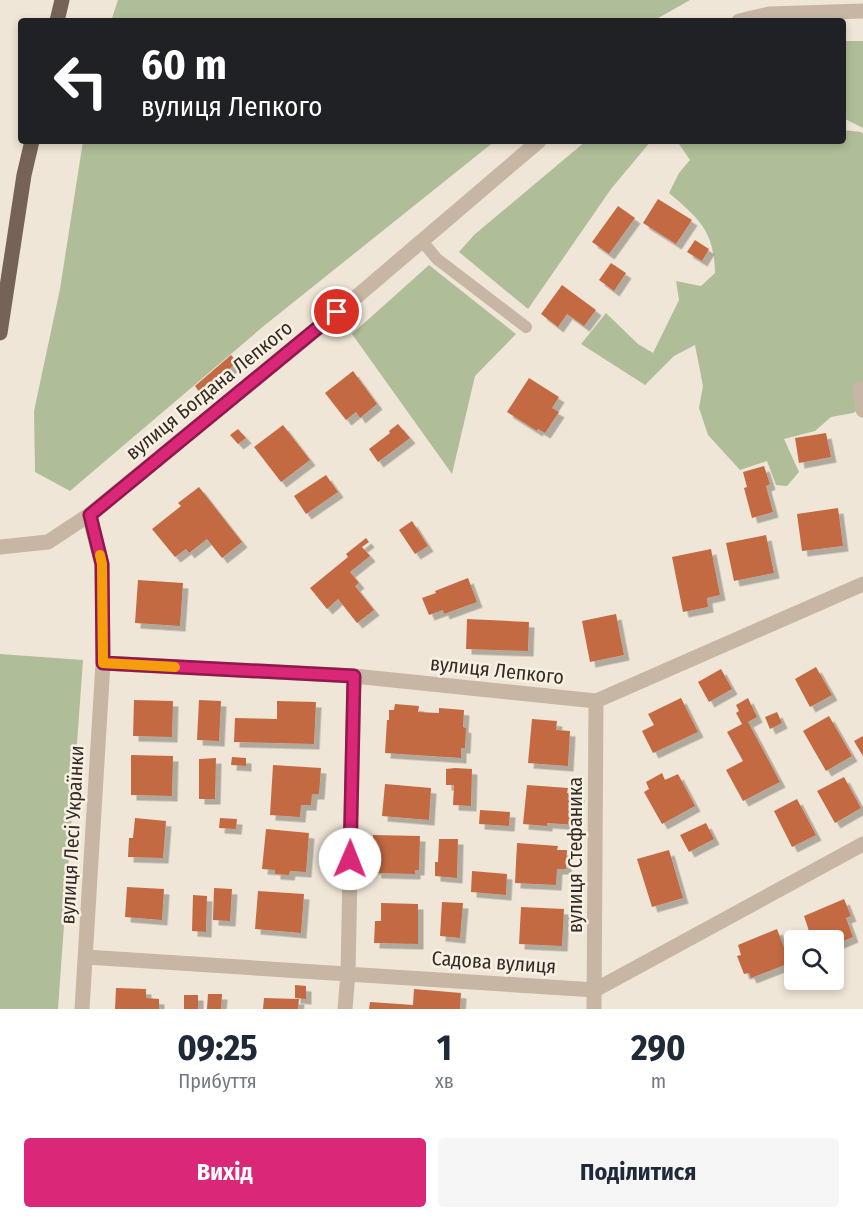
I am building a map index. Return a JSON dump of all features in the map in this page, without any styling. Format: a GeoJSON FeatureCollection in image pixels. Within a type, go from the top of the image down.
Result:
{"type":"FeatureCollection","features":[{"type":"Feature","properties":{"kind":"main road"},"geometry":{"type":"LineString","coordinates":[[58,18],[62,0]]}},
{"type":"Feature","properties":{"kind":"main road"},"geometry":{"type":"LineString","coordinates":[[0,333],[24,175],[31,144]]}},
{"type":"Feature","properties":{"kind":"street"},"geometry":{"type":"LineString","coordinates":[[752,18],[769,14],[863,11]]}},
{"type":"Feature","properties":{"kind":"street","name":"вулиця Богдана Лепкого"},"geometry":{"type":"LineString","coordinates":[[0,547],[48,542],[90,515],[422,241],[474,194],[535,144]]}},
{"type":"Feature","properties":{"kind":"street"},"geometry":{"type":"LineString","coordinates":[[860,389],[863,410]]}},
{"type":"Feature","properties":{"kind":"street","name":"вулиця Лесі Українки"},"geometry":{"type":"LineString","coordinates":[[82,1009],[103,663],[102,564],[90,515]]}},
{"type":"Feature","properties":{"kind":"street","name":"вулиця Лепкого"},"geometry":{"type":"LineString","coordinates":[[103,663],[354,676],[596,701],[863,584]]}},
{"type":"Feature","properties":{"kind":"street"},"geometry":{"type":"LineString","coordinates":[[345,1009],[348,973],[354,676]]}},
{"type":"Feature","properties":{"kind":"street","name":"вулиця Стефаника"},"geometry":{"type":"LineString","coordinates":[[594,1009],[596,701]]}},
{"type":"Feature","properties":{"kind":"street"},"geometry":{"type":"LineString","coordinates":[[595,990],[863,844]]}},
{"type":"Feature","properties":{"kind":"street","name":"Садова вулиця"},"geometry":{"type":"LineString","coordinates":[[86,957],[595,990]]}},
{"type":"Feature","properties":{"kind":"lane"},"geometry":{"type":"LineString","coordinates":[[422,241],[437,259],[526,327]]}},
{"type":"Feature","properties":{"kind":"green space"},"geometry":{"type":"Polygon","coordinates":[[[118,0],[690,0],[658,18],[112,18],[118,0]]]}},
{"type":"Feature","properties":{"kind":"green space"},"geometry":{"type":"Polygon","coordinates":[[[846,41],[863,41],[863,128],[846,120],[846,41]]]}},
{"type":"Feature","properties":{"kind":"green space"},"geometry":{"type":"Polygon","coordinates":[[[846,130],[863,134],[863,407],[853,413],[831,417],[815,431],[784,439],[799,472],[787,486],[776,485],[767,461],[740,470],[708,435],[699,408],[703,386],[695,345],[674,356],[645,385],[581,344],[606,313],[638,344],[653,353],[679,300],[676,281],[701,286],[715,273],[712,246],[703,227],[689,210],[669,193],[679,173],[690,160],[679,144],[846,144],[846,130]]]}},
{"type":"Feature","properties":{"kind":"green space"},"geometry":{"type":"Polygon","coordinates":[[[83,144],[491,144],[265,325],[70,491],[35,472],[34,411],[60,289],[83,144]]]}},
{"type":"Feature","properties":{"kind":"green space"},"geometry":{"type":"Polygon","coordinates":[[[582,144],[648,144],[611,189],[528,309],[459,252],[474,235],[582,144]]]}},
{"type":"Feature","properties":{"kind":"green space"},"geometry":{"type":"Polygon","coordinates":[[[429,265],[516,334],[475,376],[452,474],[352,334],[429,265]]]}},
{"type":"Feature","properties":{"kind":"green space"},"geometry":{"type":"Polygon","coordinates":[[[0,654],[83,660],[58,1009],[0,1009],[0,654]]]}},
{"type":"Feature","properties":{"kind":"building"},"geometry":{"type":"Polygon","coordinates":[[[658,199],[692,220],[676,244],[643,223],[658,199]]]}},
{"type":"Feature","properties":{"kind":"building"},"geometry":{"type":"Polygon","coordinates":[[[618,206],[635,218],[609,254],[592,242],[618,206]]]}},
{"type":"Feature","properties":{"kind":"building"},"geometry":{"type":"Polygon","coordinates":[[[695,240],[709,249],[702,261],[687,252],[695,240]]]}},
{"type":"Feature","properties":{"kind":"building"},"geometry":{"type":"Polygon","coordinates":[[[611,263],[626,273],[614,291],[599,280],[611,263]]]}},
{"type":"Feature","properties":{"kind":"building"},"geometry":{"type":"Polygon","coordinates":[[[562,285],[596,310],[584,326],[567,314],[558,327],[541,314],[562,285]]]}},
{"type":"Feature","properties":{"kind":"building"},"geometry":{"type":"Polygon","coordinates":[[[231,355],[237,362],[203,394],[200,393],[195,386],[231,355]]]}},
{"type":"Feature","properties":{"kind":"building"},"geometry":{"type":"Polygon","coordinates":[[[353,371],[377,404],[360,418],[356,412],[346,420],[325,393],[353,371]]]}},
{"type":"Feature","properties":{"kind":"building"},"geometry":{"type":"Polygon","coordinates":[[[529,378],[559,397],[552,408],[559,412],[545,433],[538,429],[537,431],[507,412],[529,378]]]}},
{"type":"Feature","properties":{"kind":"building"},"geometry":{"type":"Polygon","coordinates":[[[398,424],[410,438],[378,462],[369,449],[398,424]]]}},
{"type":"Feature","properties":{"kind":"building"},"geometry":{"type":"Polygon","coordinates":[[[283,425],[310,460],[281,482],[254,447],[283,425]]]}},
{"type":"Feature","properties":{"kind":"building"},"geometry":{"type":"Polygon","coordinates":[[[238,429],[246,438],[238,444],[230,435],[238,429]]]}},
{"type":"Feature","properties":{"kind":"building"},"geometry":{"type":"Polygon","coordinates":[[[826,433],[831,457],[799,463],[795,438],[826,433]]]}},
{"type":"Feature","properties":{"kind":"building"},"geometry":{"type":"Polygon","coordinates":[[[764,466],[770,484],[766,486],[773,512],[752,518],[744,488],[747,487],[743,472],[764,466]]]}},
{"type":"Feature","properties":{"kind":"building"},"geometry":{"type":"Polygon","coordinates":[[[326,475],[338,492],[306,514],[294,496],[326,475]]]}},
{"type":"Feature","properties":{"kind":"building"},"geometry":{"type":"Polygon","coordinates":[[[199,487],[242,542],[222,558],[207,539],[189,553],[186,549],[175,557],[152,529],[181,506],[178,503],[199,487]]]}},
{"type":"Feature","properties":{"kind":"building"},"geometry":{"type":"Polygon","coordinates":[[[838,508],[843,546],[802,551],[797,514],[838,508]]]}},
{"type":"Feature","properties":{"kind":"building"},"geometry":{"type":"Polygon","coordinates":[[[412,521],[428,546],[415,554],[399,530],[412,521]]]}},
{"type":"Feature","properties":{"kind":"building"},"geometry":{"type":"Polygon","coordinates":[[[766,535],[774,573],[734,581],[726,543],[766,535]]]}},
{"type":"Feature","properties":{"kind":"building"},"geometry":{"type":"Polygon","coordinates":[[[366,538],[369,542],[362,547],[370,556],[350,572],[359,583],[355,586],[374,610],[357,623],[338,599],[327,609],[310,588],[348,557],[346,554],[366,538]]]}},
{"type":"Feature","properties":{"kind":"building"},"geometry":{"type":"Polygon","coordinates":[[[711,549],[720,595],[707,598],[708,607],[683,612],[672,557],[711,549]]]}},
{"type":"Feature","properties":{"kind":"building"},"geometry":{"type":"Polygon","coordinates":[[[468,578],[477,602],[444,614],[443,610],[429,615],[422,598],[468,578]]]}},
{"type":"Feature","properties":{"kind":"building"},"geometry":{"type":"Polygon","coordinates":[[[138,580],[183,583],[180,626],[135,623],[138,580]]]}},
{"type":"Feature","properties":{"kind":"building"},"geometry":{"type":"Polygon","coordinates":[[[616,614],[624,655],[590,662],[582,621],[616,614]]]}},
{"type":"Feature","properties":{"kind":"building"},"geometry":{"type":"Polygon","coordinates":[[[467,619],[529,622],[528,651],[466,649],[467,619]]]}},
{"type":"Feature","properties":{"kind":"building"},"geometry":{"type":"Polygon","coordinates":[[[816,667],[832,695],[810,707],[795,679],[816,667]]]}},
{"type":"Feature","properties":{"kind":"building"},"geometry":{"type":"Polygon","coordinates":[[[721,669],[732,689],[709,702],[698,682],[721,669]]]}},
{"type":"Feature","properties":{"kind":"building"},"geometry":{"type":"Polygon","coordinates":[[[681,698],[698,732],[653,753],[642,731],[654,725],[648,714],[681,698]]]}},
{"type":"Feature","properties":{"kind":"building"},"geometry":{"type":"Polygon","coordinates":[[[748,698],[757,717],[748,722],[780,782],[743,801],[726,770],[743,761],[727,732],[742,724],[736,713],[739,711],[736,705],[748,698]]]}},
{"type":"Feature","properties":{"kind":"building"},"geometry":{"type":"Polygon","coordinates":[[[134,700],[173,701],[172,737],[133,736],[134,700]]]}},
{"type":"Feature","properties":{"kind":"building"},"geometry":{"type":"Polygon","coordinates":[[[199,700],[221,701],[219,741],[197,740],[199,700]]]}},
{"type":"Feature","properties":{"kind":"building"},"geometry":{"type":"Polygon","coordinates":[[[277,701],[316,702],[314,744],[234,742],[235,718],[277,719],[277,701]]]}},
{"type":"Feature","properties":{"kind":"building"},"geometry":{"type":"Polygon","coordinates":[[[395,704],[419,706],[418,712],[439,713],[439,708],[464,710],[465,748],[461,748],[461,758],[385,753],[389,710],[394,710],[395,704]]]}},
{"type":"Feature","properties":{"kind":"building"},"geometry":{"type":"Polygon","coordinates":[[[777,712],[782,723],[770,729],[765,717],[777,712]]]}},
{"type":"Feature","properties":{"kind":"building"},"geometry":{"type":"Polygon","coordinates":[[[829,716],[852,756],[826,771],[803,731],[829,716]]]}},
{"type":"Feature","properties":{"kind":"building"},"geometry":{"type":"Polygon","coordinates":[[[532,719],[557,721],[556,730],[570,731],[568,766],[528,763],[532,719]]]}},
{"type":"Feature","properties":{"kind":"building"},"geometry":{"type":"Polygon","coordinates":[[[863,736],[863,756],[854,741],[863,736]]]}},
{"type":"Feature","properties":{"kind":"building"},"geometry":{"type":"Polygon","coordinates":[[[131,755],[173,756],[172,796],[131,795],[131,755]]]}},
{"type":"Feature","properties":{"kind":"building"},"geometry":{"type":"Polygon","coordinates":[[[232,757],[246,758],[246,766],[231,765],[232,757]]]}},
{"type":"Feature","properties":{"kind":"building"},"geometry":{"type":"Polygon","coordinates":[[[216,758],[215,799],[199,799],[199,759],[216,758]]]}},
{"type":"Feature","properties":{"kind":"building"},"geometry":{"type":"Polygon","coordinates":[[[273,765],[321,768],[319,794],[312,794],[311,805],[301,805],[300,817],[270,815],[273,765]]]}},
{"type":"Feature","properties":{"kind":"building"},"geometry":{"type":"Polygon","coordinates":[[[446,769],[472,769],[471,806],[453,805],[454,785],[446,785],[446,769]]]}},
{"type":"Feature","properties":{"kind":"building"},"geometry":{"type":"Polygon","coordinates":[[[662,773],[665,780],[678,774],[695,806],[662,824],[644,792],[649,789],[646,782],[662,773]]]}},
{"type":"Feature","properties":{"kind":"building"},"geometry":{"type":"Polygon","coordinates":[[[844,777],[861,808],[835,823],[817,791],[844,777]]]}},
{"type":"Feature","properties":{"kind":"building"},"geometry":{"type":"Polygon","coordinates":[[[385,784],[431,788],[429,820],[382,816],[385,784]]]}},
{"type":"Feature","properties":{"kind":"building"},"geometry":{"type":"Polygon","coordinates":[[[527,785],[568,788],[567,793],[579,794],[576,825],[523,824],[527,785]]]}},
{"type":"Feature","properties":{"kind":"building"},"geometry":{"type":"Polygon","coordinates":[[[797,799],[816,835],[792,847],[774,811],[797,799]]]}},
{"type":"Feature","properties":{"kind":"building"},"geometry":{"type":"Polygon","coordinates":[[[480,810],[510,812],[509,826],[479,824],[480,810]]]}},
{"type":"Feature","properties":{"kind":"building"},"geometry":{"type":"Polygon","coordinates":[[[135,818],[166,821],[163,858],[128,857],[129,838],[133,838],[135,818]]]}},
{"type":"Feature","properties":{"kind":"building"},"geometry":{"type":"Polygon","coordinates":[[[220,818],[237,819],[236,829],[219,828],[220,818]]]}},
{"type":"Feature","properties":{"kind":"building"},"geometry":{"type":"Polygon","coordinates":[[[706,823],[714,839],[689,852],[680,835],[706,823]]]}},
{"type":"Feature","properties":{"kind":"building"},"geometry":{"type":"Polygon","coordinates":[[[266,829],[309,833],[306,872],[290,871],[289,875],[275,874],[275,870],[262,869],[266,829]]]}},
{"type":"Feature","properties":{"kind":"building"},"geometry":{"type":"Polygon","coordinates":[[[373,835],[420,836],[419,870],[415,870],[415,874],[376,873],[376,869],[373,869],[373,835]]]}},
{"type":"Feature","properties":{"kind":"building"},"geometry":{"type":"Polygon","coordinates":[[[439,839],[458,839],[457,878],[435,876],[439,839]]]}},
{"type":"Feature","properties":{"kind":"building"},"geometry":{"type":"Polygon","coordinates":[[[517,843],[558,846],[557,850],[567,850],[566,869],[557,869],[556,885],[515,883],[517,843]]]}},
{"type":"Feature","properties":{"kind":"building"},"geometry":{"type":"Polygon","coordinates":[[[669,850],[683,898],[652,907],[637,859],[669,850]]]}},
{"type":"Feature","properties":{"kind":"building"},"geometry":{"type":"Polygon","coordinates":[[[472,871],[507,874],[506,895],[471,892],[472,871]]]}},
{"type":"Feature","properties":{"kind":"building"},"geometry":{"type":"Polygon","coordinates":[[[127,887],[164,889],[162,920],[125,917],[127,887]]]}},
{"type":"Feature","properties":{"kind":"building"},"geometry":{"type":"Polygon","coordinates":[[[214,888],[232,889],[230,921],[213,920],[214,888]]]}},
{"type":"Feature","properties":{"kind":"building"},"geometry":{"type":"Polygon","coordinates":[[[258,891],[304,894],[301,933],[255,929],[258,891]]]}},
{"type":"Feature","properties":{"kind":"building"},"geometry":{"type":"Polygon","coordinates":[[[193,895],[207,896],[206,932],[192,931],[193,895]]]}},
{"type":"Feature","properties":{"kind":"building"},"geometry":{"type":"Polygon","coordinates":[[[844,899],[851,916],[846,918],[853,937],[844,941],[844,930],[809,930],[804,916],[844,899]]]}},
{"type":"Feature","properties":{"kind":"building"},"geometry":{"type":"Polygon","coordinates":[[[442,902],[463,903],[460,938],[440,936],[442,902]]]}},
{"type":"Feature","properties":{"kind":"building"},"geometry":{"type":"Polygon","coordinates":[[[381,903],[418,904],[418,944],[374,943],[375,921],[381,921],[381,903]]]}},
{"type":"Feature","properties":{"kind":"building"},"geometry":{"type":"Polygon","coordinates":[[[521,907],[564,909],[562,946],[519,944],[521,907]]]}},
{"type":"Feature","properties":{"kind":"building"},"geometry":{"type":"Polygon","coordinates":[[[777,929],[784,947],[784,965],[751,978],[749,973],[744,974],[737,956],[741,955],[738,945],[777,929]]]}},
{"type":"Feature","properties":{"kind":"building"},"geometry":{"type":"Polygon","coordinates":[[[295,985],[306,986],[306,999],[295,998],[295,985]]]}},
{"type":"Feature","properties":{"kind":"building"},"geometry":{"type":"Polygon","coordinates":[[[116,988],[146,989],[146,998],[159,999],[159,1009],[115,1009],[116,988]]]}},
{"type":"Feature","properties":{"kind":"building"},"geometry":{"type":"Polygon","coordinates":[[[414,989],[461,993],[460,1009],[369,1009],[370,1002],[413,1005],[414,989]]]}},
{"type":"Feature","properties":{"kind":"building"},"geometry":{"type":"Polygon","coordinates":[[[208,994],[222,994],[221,1009],[207,1009],[208,994]]]}},
{"type":"Feature","properties":{"kind":"building"},"geometry":{"type":"Polygon","coordinates":[[[184,995],[198,995],[198,1009],[184,1009],[184,995]]]}},
{"type":"Feature","properties":{"kind":"building"},"geometry":{"type":"Polygon","coordinates":[[[264,998],[299,999],[298,1009],[263,1009],[264,998]]]}},
{"type":"Feature","properties":{"kind":"slow traffic"},"geometry":{"type":"LineString","coordinates":[[100,555],[103,663],[175,667]]}},
{"type":"Feature","properties":{"kind":"route"},"geometry":{"type":"LineString","coordinates":[[337,312],[90,515],[102,564],[103,663],[354,676],[350,859]]}}]}
